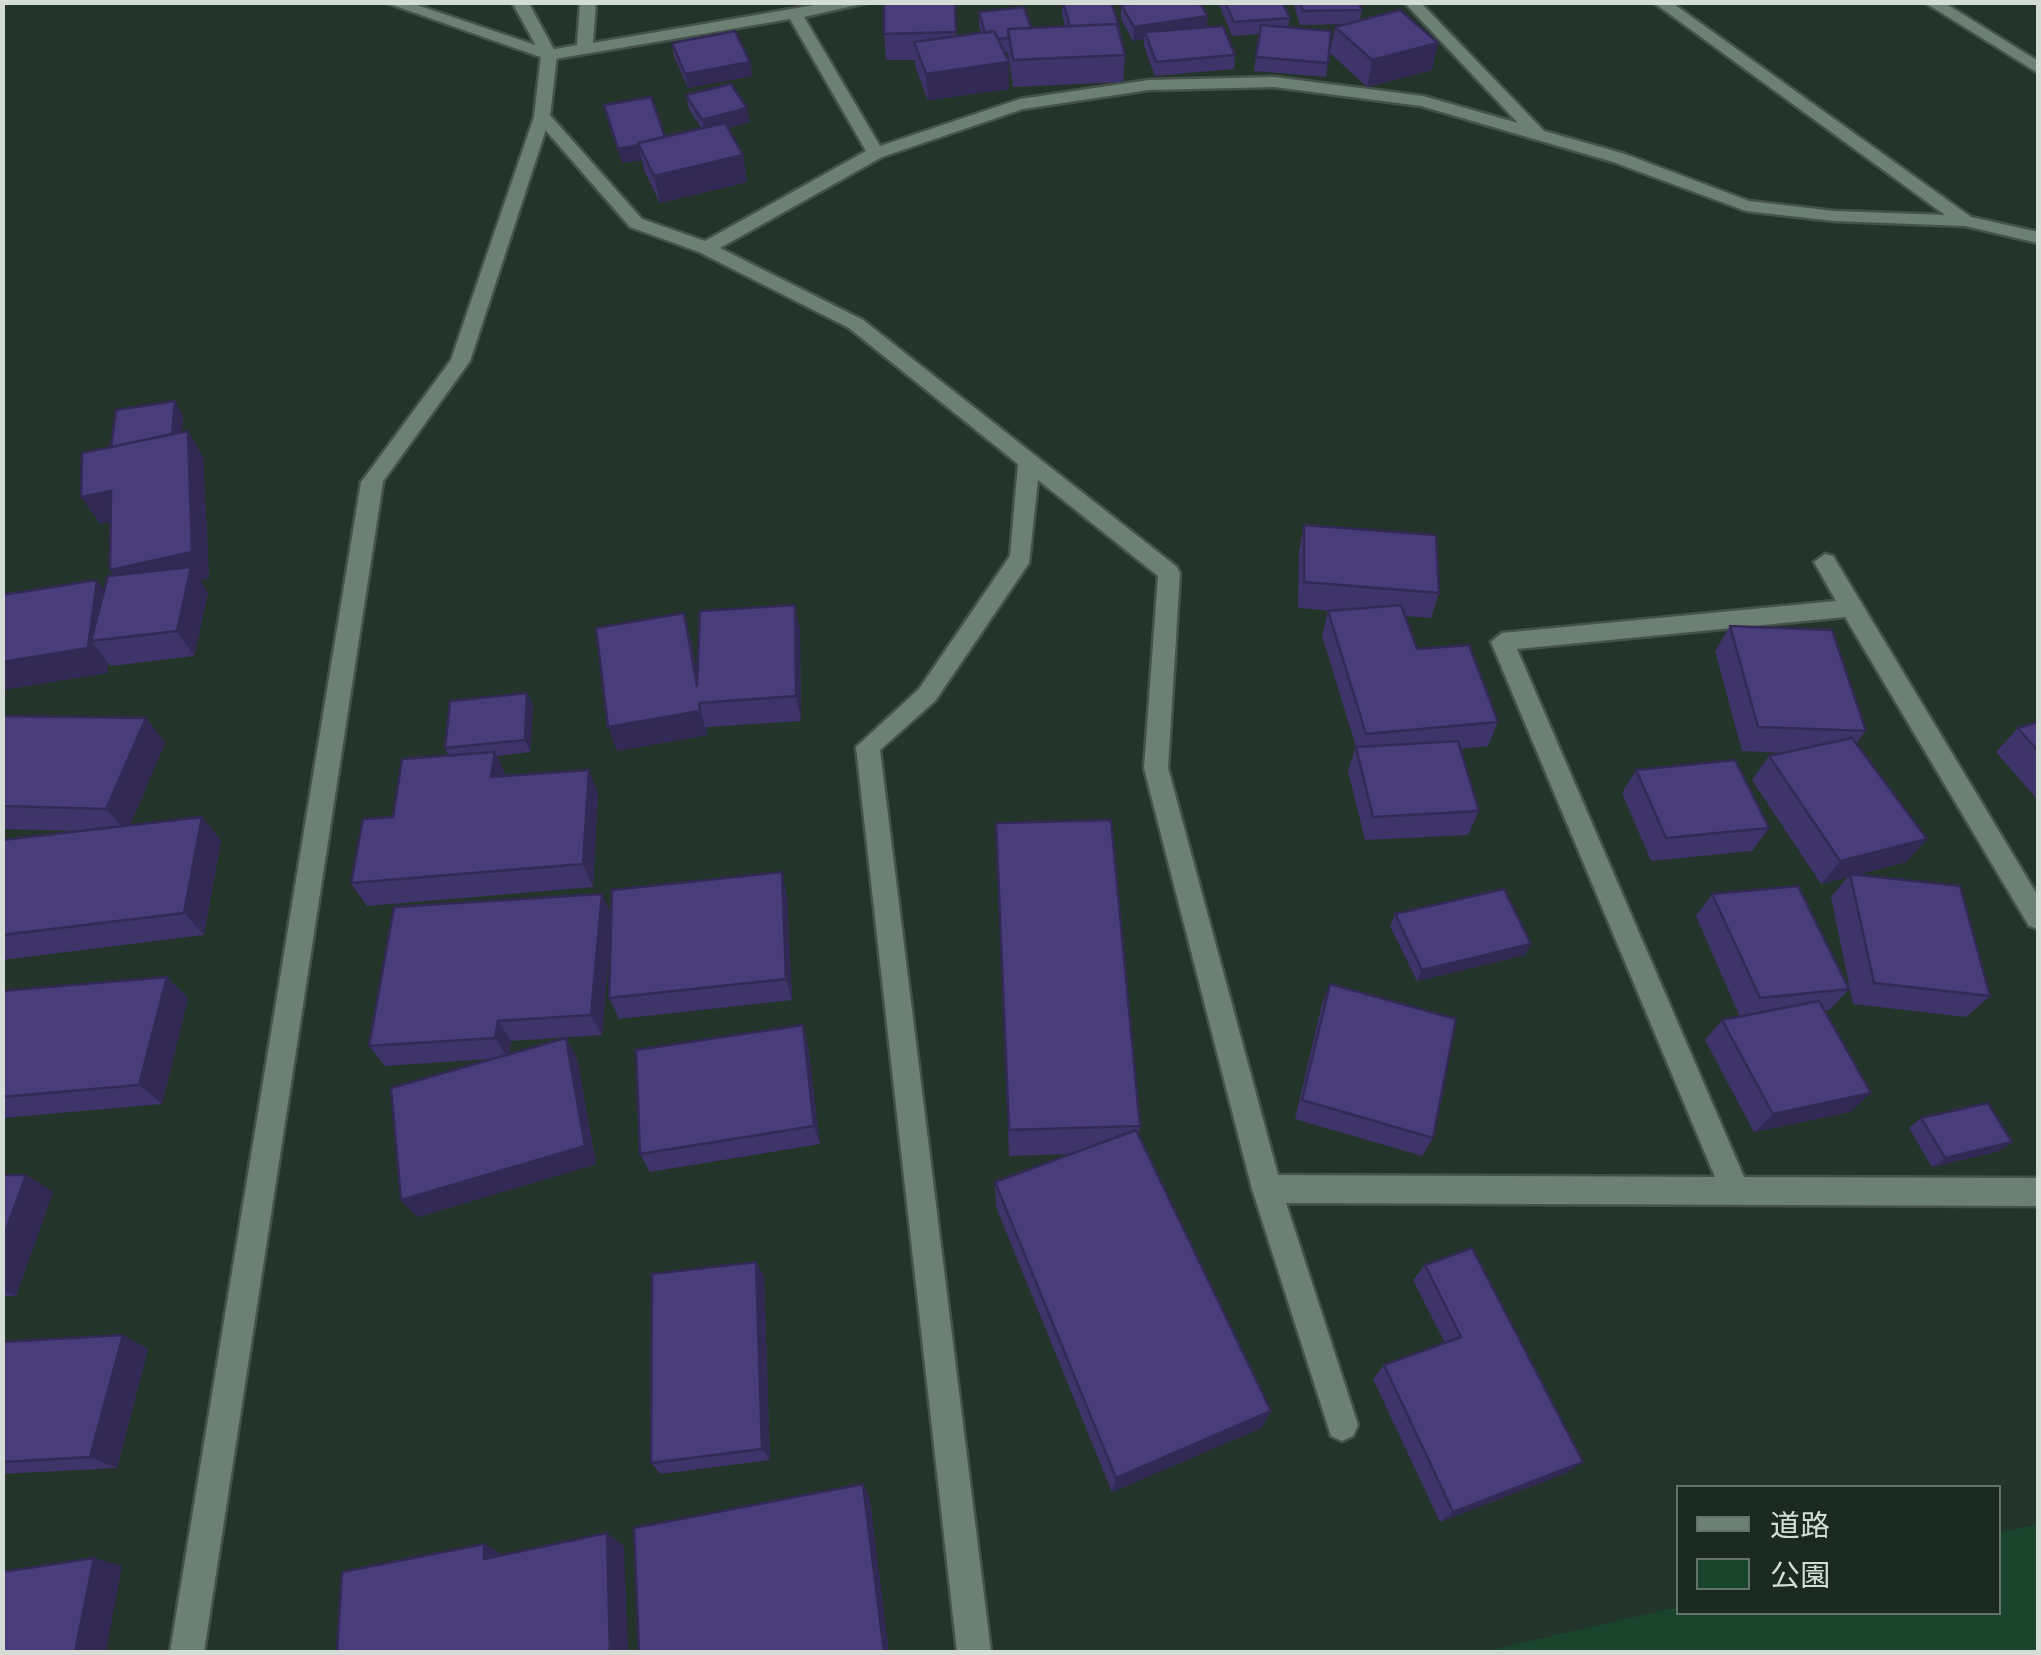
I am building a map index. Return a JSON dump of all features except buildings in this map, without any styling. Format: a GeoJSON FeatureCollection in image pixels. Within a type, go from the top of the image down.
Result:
{"type":"FeatureCollection","features":[{"type":"Feature","properties":{"kind":"street"},"geometry":{"type":"LineString","coordinates":[[391,2],[549,56],[864,2]]}},
{"type":"Feature","properties":{"kind":"street"},"geometry":{"type":"LineString","coordinates":[[187,1652],[372,482],[460,361],[542,117],[549,56],[520,2]]}},
{"type":"Feature","properties":{"kind":"street"},"geometry":{"type":"LineString","coordinates":[[585,49],[588,2]]}},
{"type":"Feature","properties":{"kind":"street"},"geometry":{"type":"LineString","coordinates":[[1411,2],[1536,132]]}},
{"type":"Feature","properties":{"kind":"street"},"geometry":{"type":"LineString","coordinates":[[1660,2],[1965,221]]}},
{"type":"Feature","properties":{"kind":"street"},"geometry":{"type":"LineString","coordinates":[[1932,2],[2038,68]]}},
{"type":"Feature","properties":{"kind":"street"},"geometry":{"type":"LineString","coordinates":[[794,13],[876,153]]}},
{"type":"Feature","properties":{"kind":"street"},"geometry":{"type":"LineString","coordinates":[[706,248],[876,153],[1020,104],[1149,85],[1274,82],[1423,101],[1536,132],[1746,206],[1834,216],[1965,221],[2038,237]]}},
{"type":"Feature","properties":{"kind":"street"},"geometry":{"type":"LineString","coordinates":[[542,117],[636,223],[706,248],[856,324],[1169,573],[1156,768],[1267,1189],[1342,1425]]}},
{"type":"Feature","properties":{"kind":"street"},"geometry":{"type":"LineString","coordinates":[[974,1652],[868,747],[926,695],[1021,557],[1029,461]]}},
{"type":"Feature","properties":{"kind":"street"},"geometry":{"type":"LineString","coordinates":[[1825,562],[2038,918]]}},
{"type":"Feature","properties":{"kind":"street"},"geometry":{"type":"LineString","coordinates":[[1735,1189],[1502,642],[1851,608]]}},
{"type":"Feature","properties":{"kind":"street"},"geometry":{"type":"LineString","coordinates":[[1267,1189],[2038,1192]]}},
{"type":"Feature","properties":{"kind":"green space"},"geometry":{"type":"Polygon","coordinates":[[[2038,1524],[2038,1652],[1482,1652],[1676,1607],[1676,1615],[2001,1615],[2001,1533],[2038,1524]]]}}]}
